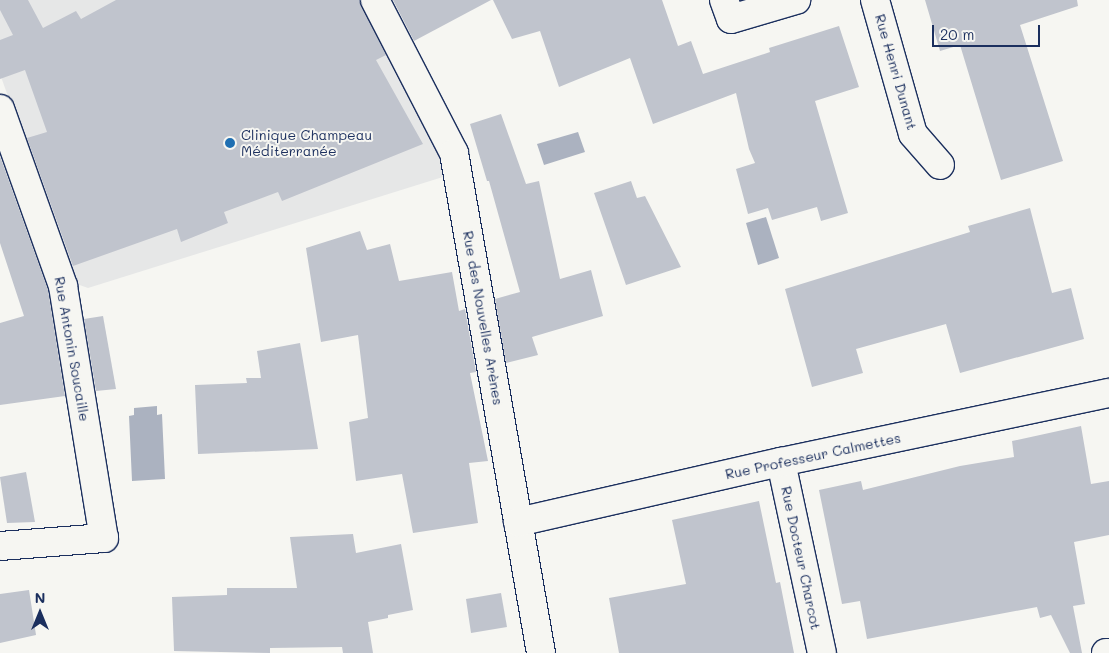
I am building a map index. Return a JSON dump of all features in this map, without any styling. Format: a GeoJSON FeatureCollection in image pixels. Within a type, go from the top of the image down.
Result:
{"type":"FeatureCollection","features":[{"type":"Feature","properties":{"kind":"street","name":"Rue des Nouvelles Arènes"},"geometry":{"type":"LineString","coordinates":[[375,0],[454,153],[541,653]]}},
{"type":"Feature","properties":{"kind":"street"},"geometry":{"type":"LineString","coordinates":[[724,0],[731,19],[796,0]]}},
{"type":"Feature","properties":{"kind":"street","name":"Rue Henri Dunant"},"geometry":{"type":"LineString","coordinates":[[875,0],[912,134],[940,165]]}},
{"type":"Feature","properties":{"kind":"street","name":"Rue Antonin Soucaille"},"geometry":{"type":"LineString","coordinates":[[0,109],[63,286],[104,538],[0,546]]}},
{"type":"Feature","properties":{"kind":"street","name":"Rue Professeur Calmettes"},"geometry":{"type":"LineString","coordinates":[[518,522],[781,462],[1109,393]]}},
{"type":"Feature","properties":{"kind":"street","name":"Rue Docteur Charcot"},"geometry":{"type":"LineString","coordinates":[[781,462],[822,653]]}},
{"type":"Feature","properties":{"kind":"shaded area","name":"Clinique Champeau Méditerranée"},"geometry":{"type":"Polygon","coordinates":[[[0,0],[358,0],[440,156],[446,176],[88,288],[74,283],[22,130],[20,130],[0,74],[0,0]]]}},
{"type":"Feature","properties":{"kind":"shaded area"},"geometry":{"type":"Polygon","coordinates":[[[578,132],[585,152],[544,165],[537,144],[578,132]]]}},
{"type":"Feature","properties":{"kind":"shaded area"},"geometry":{"type":"Polygon","coordinates":[[[766,217],[779,258],[758,265],[746,223],[766,217]]]}},
{"type":"Feature","properties":{"kind":"shaded area"},"geometry":{"type":"Polygon","coordinates":[[[157,406],[157,415],[162,414],[165,479],[132,481],[129,416],[134,415],[134,408],[157,406]]]}},
{"type":"Feature","properties":{"kind":"building","name":"Clinique Champeau Méditerranée"},"geometry":{"type":"Polygon","coordinates":[[[0,0],[28,0],[43,28],[76,11],[81,19],[116,0],[359,0],[386,55],[376,60],[423,144],[282,201],[278,192],[224,212],[228,223],[181,242],[177,229],[73,266],[27,138],[47,132],[25,70],[0,79],[0,40],[13,35],[0,10],[0,0]]]}},
{"type":"Feature","properties":{"kind":"building"},"geometry":{"type":"Polygon","coordinates":[[[393,0],[491,0],[414,41],[393,0]]]}},
{"type":"Feature","properties":{"kind":"building"},"geometry":{"type":"Polygon","coordinates":[[[493,0],[662,0],[678,46],[691,41],[703,74],[770,52],[769,48],[839,26],[859,87],[815,101],[848,213],[821,221],[817,207],[772,220],[768,208],[748,214],[736,169],[755,163],[749,149],[736,93],[653,124],[630,58],[559,87],[540,31],[512,39],[493,0]]]}},
{"type":"Feature","properties":{"kind":"building"},"geometry":{"type":"Polygon","coordinates":[[[925,0],[1077,0],[1078,6],[1020,25],[1063,161],[1001,180],[960,45],[940,51],[925,0]]]}},
{"type":"Feature","properties":{"kind":"building"},"geometry":{"type":"Polygon","coordinates":[[[501,114],[526,184],[539,181],[560,279],[591,270],[603,316],[532,337],[538,355],[506,363],[495,299],[520,292],[489,181],[487,181],[470,124],[501,114]]]}},
{"type":"Feature","properties":{"kind":"building"},"geometry":{"type":"Polygon","coordinates":[[[0,156],[48,290],[65,396],[0,405],[0,323],[24,316],[0,243],[0,156]]]}},
{"type":"Feature","properties":{"kind":"building"},"geometry":{"type":"Polygon","coordinates":[[[631,181],[637,198],[645,196],[681,267],[626,285],[594,193],[631,181]]]}},
{"type":"Feature","properties":{"kind":"building"},"geometry":{"type":"Polygon","coordinates":[[[1030,208],[1052,293],[1071,288],[1084,339],[960,373],[946,324],[856,349],[863,373],[812,387],[785,289],[970,232],[968,226],[1030,208]]]}},
{"type":"Feature","properties":{"kind":"building"},"geometry":{"type":"Polygon","coordinates":[[[360,231],[367,250],[390,244],[399,281],[452,272],[459,311],[465,309],[476,372],[470,373],[488,461],[469,463],[478,523],[413,533],[402,474],[356,481],[349,422],[368,418],[358,335],[321,342],[306,248],[360,231]]]}},
{"type":"Feature","properties":{"kind":"building"},"geometry":{"type":"Polygon","coordinates":[[[103,316],[116,389],[96,391],[84,319],[103,316]]]}},
{"type":"Feature","properties":{"kind":"building"},"geometry":{"type":"Polygon","coordinates":[[[300,343],[318,449],[198,454],[195,385],[247,383],[246,378],[261,378],[257,351],[300,343]]]}},
{"type":"Feature","properties":{"kind":"building"},"geometry":{"type":"Polygon","coordinates":[[[1081,426],[1091,484],[1109,481],[1109,535],[1074,542],[1085,604],[1073,606],[1082,653],[1070,653],[1051,615],[1040,618],[1037,607],[867,639],[860,601],[842,604],[819,490],[861,481],[863,490],[960,466],[1014,457],[1012,441],[1081,426]]]}},
{"type":"Feature","properties":{"kind":"building"},"geometry":{"type":"Polygon","coordinates":[[[26,472],[35,522],[7,523],[0,477],[26,472]]]}},
{"type":"Feature","properties":{"kind":"building"},"geometry":{"type":"Polygon","coordinates":[[[759,501],[776,583],[780,582],[794,653],[619,653],[609,598],[686,584],[672,520],[759,501]]]}},
{"type":"Feature","properties":{"kind":"building"},"geometry":{"type":"Polygon","coordinates":[[[353,534],[356,553],[401,544],[413,610],[388,615],[388,618],[368,622],[373,653],[343,653],[342,647],[270,648],[270,653],[174,651],[172,597],[227,595],[227,588],[297,588],[290,537],[353,534]]]}},
{"type":"Feature","properties":{"kind":"building"},"geometry":{"type":"Polygon","coordinates":[[[29,590],[36,635],[0,643],[0,594],[29,590]]]}},
{"type":"Feature","properties":{"kind":"building"},"geometry":{"type":"Polygon","coordinates":[[[501,593],[507,627],[471,633],[466,599],[501,593]]]}},
{"type":"Feature","properties":{"kind":"place","name":"Clinique Champeau Méditerranée"},"geometry":{"type":"Point","coordinates":[230,143]}}]}
